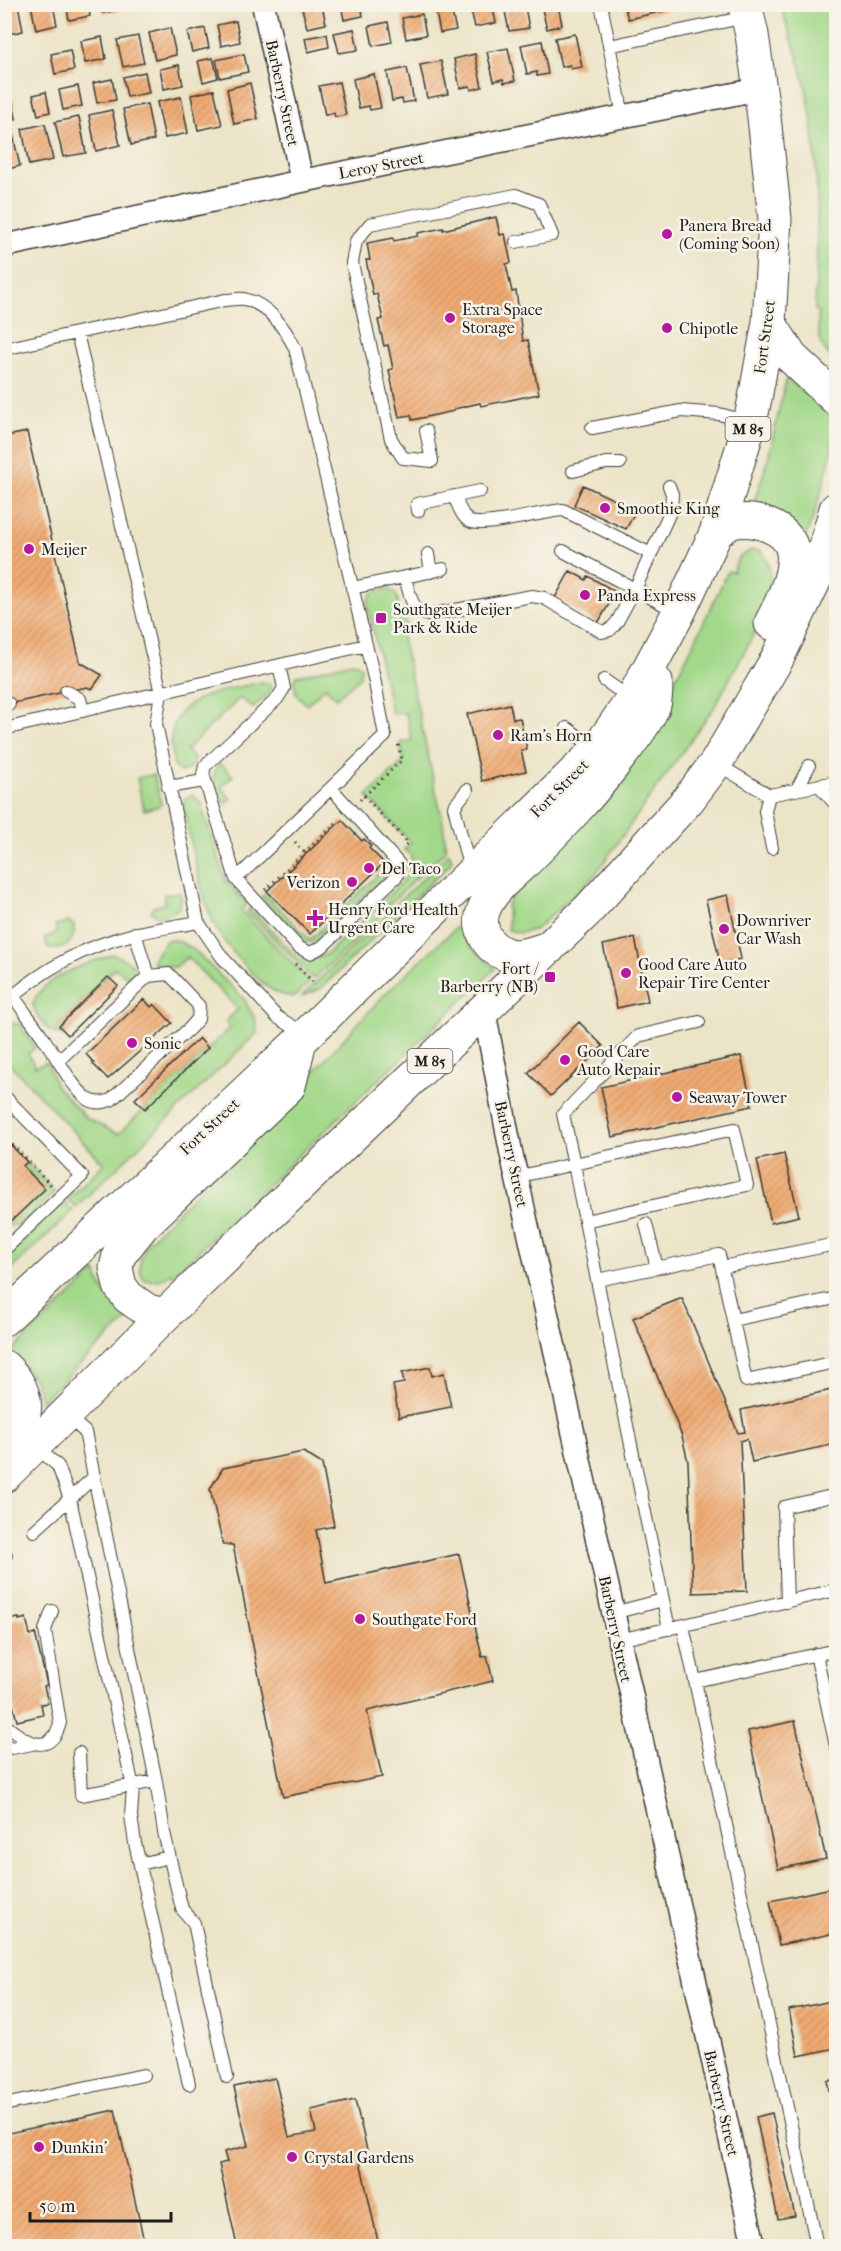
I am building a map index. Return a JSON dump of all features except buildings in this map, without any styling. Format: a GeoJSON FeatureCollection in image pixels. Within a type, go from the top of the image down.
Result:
{"type":"FeatureCollection","features":[{"type":"Feature","properties":{"kind":"main road","name":"Fort Street"},"geometry":{"type":"LineString","coordinates":[[4,1319],[303,1038],[472,874],[597,750],[632,700],[679,612],[716,533],[750,423],[769,322],[775,219],[759,89],[746,11]]}},
{"type":"Feature","properties":{"kind":"main road"},"geometry":{"type":"LineString","coordinates":[[769,322],[791,357],[837,399]]}},
{"type":"Feature","properties":{"kind":"main road","name":"M 85"},"geometry":{"type":"LineString","coordinates":[[4,1476],[20,1443],[66,1415],[165,1316],[588,910],[688,800],[716,763],[777,659],[817,575],[837,509]]}},
{"type":"Feature","properties":{"kind":"main road"},"geometry":{"type":"LineString","coordinates":[[637,856],[675,782],[718,719],[752,660],[781,603],[793,562],[789,541],[779,531],[766,524],[730,522],[716,533]]}},
{"type":"Feature","properties":{"kind":"main road"},"geometry":{"type":"LineString","coordinates":[[549,948],[510,955],[498,950],[490,944],[483,931],[480,920],[484,907],[501,886],[560,827],[605,777],[641,729],[655,702],[658,653]]}},
{"type":"Feature","properties":{"kind":"main road"},"geometry":{"type":"LineString","coordinates":[[165,1316],[142,1307],[128,1297],[120,1286],[116,1268],[119,1255],[142,1225],[289,1086],[303,1038]]}},
{"type":"Feature","properties":{"kind":"main road"},"geometry":{"type":"LineString","coordinates":[[4,1367],[15,1376],[24,1393],[23,1417],[18,1426],[20,1443]]}},
{"type":"Feature","properties":{"kind":"street","name":"Barberry Street"},"geometry":{"type":"LineString","coordinates":[[263,4],[302,181]]}},
{"type":"Feature","properties":{"kind":"street","name":"Leroy Street"},"geometry":{"type":"LineString","coordinates":[[4,246],[302,181],[759,89]]}},
{"type":"Feature","properties":{"kind":"street","name":"Barberry Street"},"geometry":{"type":"LineString","coordinates":[[484,1010],[516,1177],[754,2247]]}},
{"type":"Feature","properties":{"kind":"lane"},"geometry":{"type":"LineString","coordinates":[[601,4],[623,116]]}},
{"type":"Feature","properties":{"kind":"lane"},"geometry":{"type":"LineString","coordinates":[[609,46],[746,11]]}},
{"type":"Feature","properties":{"kind":"lane"},"geometry":{"type":"LineString","coordinates":[[426,431],[432,461],[403,458],[391,438],[352,263],[356,241],[370,224],[516,195],[539,204],[552,235],[516,242]]}},
{"type":"Feature","properties":{"kind":"lane"},"geometry":{"type":"LineString","coordinates":[[4,349],[225,300],[244,299],[268,310],[284,328],[295,348],[386,736],[236,879]]}},
{"type":"Feature","properties":{"kind":"lane"},"geometry":{"type":"LineString","coordinates":[[77,333],[161,693],[156,724],[198,922],[222,957],[277,1017],[303,1038]]}},
{"type":"Feature","properties":{"kind":"lane"},"geometry":{"type":"LineString","coordinates":[[592,428],[681,411],[719,414],[750,423]]}},
{"type":"Feature","properties":{"kind":"lane"},"geometry":{"type":"LineString","coordinates":[[573,471],[620,463]]}},
{"type":"Feature","properties":{"kind":"lane"},"geometry":{"type":"LineString","coordinates":[[405,577],[413,606],[419,613],[428,615],[532,596],[544,598],[603,632],[610,630],[617,622],[635,589],[671,510],[672,494],[669,486]]}},
{"type":"Feature","properties":{"kind":"lane"},"geometry":{"type":"LineString","coordinates":[[418,511],[417,504],[480,491]]}},
{"type":"Feature","properties":{"kind":"lane"},"geometry":{"type":"LineString","coordinates":[[454,496],[462,514],[469,521],[482,524],[563,510],[651,554]]}},
{"type":"Feature","properties":{"kind":"lane"},"geometry":{"type":"LineString","coordinates":[[563,551],[679,612]]}},
{"type":"Feature","properties":{"kind":"lane"},"geometry":{"type":"LineString","coordinates":[[352,588],[437,571],[428,554]]}},
{"type":"Feature","properties":{"kind":"lane"},"geometry":{"type":"LineString","coordinates":[[4,729],[366,645]]}},
{"type":"Feature","properties":{"kind":"lane"},"geometry":{"type":"LineString","coordinates":[[279,665],[284,688],[277,699],[205,766],[203,774],[236,879],[298,947],[310,953],[322,946],[397,876],[399,864],[331,788]]}},
{"type":"Feature","properties":{"kind":"lane"},"geometry":{"type":"LineString","coordinates":[[604,680],[632,700]]}},
{"type":"Feature","properties":{"kind":"lane"},"geometry":{"type":"LineString","coordinates":[[66,691],[80,699],[83,711]]}},
{"type":"Feature","properties":{"kind":"lane"},"geometry":{"type":"LineString","coordinates":[[567,728],[597,750]]}},
{"type":"Feature","properties":{"kind":"lane"},"geometry":{"type":"LineString","coordinates":[[716,763],[769,795],[837,782]]}},
{"type":"Feature","properties":{"kind":"lane"},"geometry":{"type":"LineString","coordinates":[[797,789],[809,766]]}},
{"type":"Feature","properties":{"kind":"lane"},"geometry":{"type":"LineString","coordinates":[[168,787],[204,781]]}},
{"type":"Feature","properties":{"kind":"lane"},"geometry":{"type":"LineString","coordinates":[[819,785],[837,805]]}},
{"type":"Feature","properties":{"kind":"lane"},"geometry":{"type":"LineString","coordinates":[[466,790],[454,807],[472,874]]}},
{"type":"Feature","properties":{"kind":"lane"},"geometry":{"type":"LineString","coordinates":[[769,795],[765,810],[772,848]]}},
{"type":"Feature","properties":{"kind":"lane"},"geometry":{"type":"LineString","coordinates":[[58,1061],[148,976],[169,974],[199,1006],[198,1018],[190,1028],[111,1100],[101,1103],[89,1100],[9,1000],[45,972],[95,946],[135,933],[198,922]]}},
{"type":"Feature","properties":{"kind":"lane"},"geometry":{"type":"LineString","coordinates":[[135,933],[148,976]]}},
{"type":"Feature","properties":{"kind":"lane"},"geometry":{"type":"LineString","coordinates":[[669,1629],[563,1114],[638,1036],[699,1022]]}},
{"type":"Feature","properties":{"kind":"lane"},"geometry":{"type":"LineString","coordinates":[[4,1096],[81,1176],[4,1250]]}},
{"type":"Feature","properties":{"kind":"lane"},"geometry":{"type":"LineString","coordinates":[[516,1177],[734,1129],[747,1185],[585,1221]]}},
{"type":"Feature","properties":{"kind":"lane"},"geometry":{"type":"LineString","coordinates":[[646,1224],[657,1268]]}},
{"type":"Feature","properties":{"kind":"lane"},"geometry":{"type":"LineString","coordinates":[[722,1267],[837,1244]]}},
{"type":"Feature","properties":{"kind":"lane"},"geometry":{"type":"LineString","coordinates":[[597,1280],[719,1255],[746,1381],[837,1362]]}},
{"type":"Feature","properties":{"kind":"lane"},"geometry":{"type":"LineString","coordinates":[[733,1320],[837,1298]]}},
{"type":"Feature","properties":{"kind":"lane"},"geometry":{"type":"LineString","coordinates":[[66,1415],[85,1432],[156,1781],[169,1857],[182,1909],[194,1923],[227,2077]]}},
{"type":"Feature","properties":{"kind":"lane"},"geometry":{"type":"LineString","coordinates":[[20,1443],[58,1466],[70,1499],[133,1787],[131,1816],[140,1864],[189,2084]]}},
{"type":"Feature","properties":{"kind":"lane"},"geometry":{"type":"LineString","coordinates":[[34,1531],[94,1477]]}},
{"type":"Feature","properties":{"kind":"lane"},"geometry":{"type":"LineString","coordinates":[[787,1602],[784,1506],[837,1495]]}},
{"type":"Feature","properties":{"kind":"lane"},"geometry":{"type":"LineString","coordinates":[[619,1640],[837,1590]]}},
{"type":"Feature","properties":{"kind":"lane"},"geometry":{"type":"LineString","coordinates":[[613,1613],[663,1600]]}},
{"type":"Feature","properties":{"kind":"lane"},"geometry":{"type":"LineString","coordinates":[[4,1745],[12,1748],[44,1743],[54,1737],[60,1723],[45,1630],[52,1611]]}},
{"type":"Feature","properties":{"kind":"lane"},"geometry":{"type":"LineString","coordinates":[[683,1626],[817,2247]]}},
{"type":"Feature","properties":{"kind":"lane"},"geometry":{"type":"LineString","coordinates":[[694,1681],[837,1650]]}},
{"type":"Feature","properties":{"kind":"lane"},"geometry":{"type":"LineString","coordinates":[[816,1654],[837,1746]]}},
{"type":"Feature","properties":{"kind":"lane"},"geometry":{"type":"LineString","coordinates":[[4,1724],[20,1738],[32,1744]]}},
{"type":"Feature","properties":{"kind":"lane"},"geometry":{"type":"LineString","coordinates":[[79,1753],[81,1795],[156,1781]]}},
{"type":"Feature","properties":{"kind":"lane"},"geometry":{"type":"LineString","coordinates":[[140,1864],[169,1857]]}},
{"type":"Feature","properties":{"kind":"lane"},"geometry":{"type":"LineString","coordinates":[[4,2105],[143,2075]]}},
{"type":"Feature","properties":{"kind":"path"},"geometry":{"type":"LineString","coordinates":[[359,801],[402,760],[398,744]]}},
{"type":"Feature","properties":{"kind":"path"},"geometry":{"type":"LineString","coordinates":[[364,796],[408,843],[403,848]]}},
{"type":"Feature","properties":{"kind":"path"},"geometry":{"type":"LineString","coordinates":[[259,895],[343,816]]}},
{"type":"Feature","properties":{"kind":"path"},"geometry":{"type":"LineString","coordinates":[[291,839],[304,852]]}},
{"type":"Feature","properties":{"kind":"path"},"geometry":{"type":"LineString","coordinates":[[265,890],[272,898]]}},
{"type":"Feature","properties":{"kind":"path"},"geometry":{"type":"LineString","coordinates":[[4,1136],[57,1191]]}},
{"type":"Feature","properties":{"kind":"green space"},"geometry":{"type":"Polygon","coordinates":[[[780,5],[831,5],[836,28],[836,357],[833,358],[821,343],[818,311],[815,310],[817,199],[811,115],[801,67],[780,5]]]}},
{"type":"Feature","properties":{"kind":"green space"},"geometry":{"type":"Polygon","coordinates":[[[786,380],[836,418],[825,480],[804,538],[753,505],[767,463],[786,380]]]}},
{"type":"Feature","properties":{"kind":"green space"},"geometry":{"type":"Polygon","coordinates":[[[751,550],[761,551],[768,563],[770,582],[766,602],[770,604],[715,706],[594,876],[536,929],[520,933],[508,930],[507,906],[512,895],[642,742],[691,649],[728,571],[733,572],[738,558],[751,550]]]}},
{"type":"Feature","properties":{"kind":"green space"},"geometry":{"type":"Polygon","coordinates":[[[383,589],[393,591],[397,597],[409,632],[401,633],[443,823],[446,850],[389,904],[373,925],[313,979],[247,911],[250,908],[299,959],[311,960],[327,954],[403,881],[410,870],[411,856],[404,849],[411,843],[367,796],[404,761],[400,743],[412,740],[406,713],[392,714],[367,603],[372,593],[383,589]]]}},
{"type":"Feature","properties":{"kind":"green space"},"geometry":{"type":"Polygon","coordinates":[[[352,662],[361,667],[360,677],[336,698],[325,687],[307,705],[296,694],[294,682],[297,676],[352,662]]]}},
{"type":"Feature","properties":{"kind":"green space"},"geometry":{"type":"Polygon","coordinates":[[[262,682],[271,684],[270,692],[253,708],[240,698],[186,750],[194,759],[194,764],[181,772],[175,768],[171,744],[173,726],[181,713],[192,703],[207,696],[262,682]]]}},
{"type":"Feature","properties":{"kind":"green space"},"geometry":{"type":"Polygon","coordinates":[[[219,765],[222,765],[233,776],[221,787],[231,799],[226,803],[221,801],[213,778],[219,765]]]}},
{"type":"Feature","properties":{"kind":"green space"},"geometry":{"type":"Polygon","coordinates":[[[152,775],[161,804],[144,810],[137,778],[152,775]]]}},
{"type":"Feature","properties":{"kind":"green space"},"geometry":{"type":"Polygon","coordinates":[[[193,795],[200,802],[226,881],[247,904],[241,910],[310,982],[294,997],[274,991],[248,969],[225,943],[212,919],[201,887],[183,803],[184,799],[193,795]]]}},
{"type":"Feature","properties":{"kind":"green space"},"geometry":{"type":"Polygon","coordinates":[[[449,853],[452,858],[450,864],[320,989],[301,997],[380,924],[389,911],[449,853]]]}},
{"type":"Feature","properties":{"kind":"green space"},"geometry":{"type":"Polygon","coordinates":[[[387,866],[384,877],[313,943],[303,941],[261,897],[265,894],[310,940],[387,866]]]}},
{"type":"Feature","properties":{"kind":"green space"},"geometry":{"type":"Polygon","coordinates":[[[178,892],[181,903],[177,910],[159,916],[151,912],[153,907],[165,904],[164,895],[178,892]]]}},
{"type":"Feature","properties":{"kind":"green space"},"geometry":{"type":"Polygon","coordinates":[[[68,922],[74,925],[71,941],[63,947],[48,948],[44,938],[57,933],[55,925],[68,922]]]}},
{"type":"Feature","properties":{"kind":"green space"},"geometry":{"type":"Polygon","coordinates":[[[461,923],[470,946],[495,969],[173,1275],[170,1273],[158,1280],[144,1280],[140,1266],[147,1243],[297,1090],[387,992],[461,923]]]}},
{"type":"Feature","properties":{"kind":"green space"},"geometry":{"type":"Polygon","coordinates":[[[167,940],[176,940],[192,948],[244,999],[255,1019],[257,1033],[76,1207],[67,1199],[104,1164],[5,1059],[5,1023],[20,1024],[34,1046],[34,1049],[28,1053],[35,1067],[47,1062],[56,1086],[86,1118],[118,1134],[230,1028],[226,1021],[238,1009],[187,957],[176,967],[154,965],[153,959],[167,940]]]}},
{"type":"Feature","properties":{"kind":"green space"},"geometry":{"type":"Polygon","coordinates":[[[113,954],[133,964],[134,973],[129,978],[115,968],[56,1028],[65,1032],[66,1035],[50,1031],[41,1021],[33,1005],[37,995],[45,986],[67,972],[113,954]]]}},
{"type":"Feature","properties":{"kind":"green space"},"geometry":{"type":"Polygon","coordinates":[[[27,1162],[55,1192],[19,1225],[6,1226],[45,1189],[23,1166],[27,1162]]]}},
{"type":"Feature","properties":{"kind":"green space"},"geometry":{"type":"Polygon","coordinates":[[[64,1202],[73,1211],[5,1275],[5,1258],[64,1202]]]}},
{"type":"Feature","properties":{"kind":"green space"},"geometry":{"type":"Polygon","coordinates":[[[96,1271],[108,1298],[130,1317],[41,1401],[37,1386],[30,1374],[8,1355],[96,1271]]]}},
{"type":"Feature","properties":{"kind":"place","name":"Panera Bread (Coming Soon)"},"geometry":{"type":"Point","coordinates":[667,234]}},
{"type":"Feature","properties":{"kind":"place","name":"Extra Space Storage"},"geometry":{"type":"Point","coordinates":[450,318]}},
{"type":"Feature","properties":{"kind":"place","name":"Chipotle"},"geometry":{"type":"Point","coordinates":[667,328]}},
{"type":"Feature","properties":{"kind":"place","name":"Smoothie King"},"geometry":{"type":"Point","coordinates":[605,508]}},
{"type":"Feature","properties":{"kind":"place","name":"Meijer"},"geometry":{"type":"Point","coordinates":[29,549]}},
{"type":"Feature","properties":{"kind":"place","name":"Panda Express"},"geometry":{"type":"Point","coordinates":[585,595]}},
{"type":"Feature","properties":{"kind":"place","name":"Southgate Meijer Park & Ride"},"geometry":{"type":"Point","coordinates":[381,618]}},
{"type":"Feature","properties":{"kind":"place","name":"Ram's Horn"},"geometry":{"type":"Point","coordinates":[498,735]}},
{"type":"Feature","properties":{"kind":"place","name":"Del Taco"},"geometry":{"type":"Point","coordinates":[369,868]}},
{"type":"Feature","properties":{"kind":"place","name":"Verizon"},"geometry":{"type":"Point","coordinates":[352,882]}},
{"type":"Feature","properties":{"kind":"place","name":"Henry Ford Health Urgent Care"},"geometry":{"type":"Point","coordinates":[315,918]}},
{"type":"Feature","properties":{"kind":"place","name":"Downriver Car Wash"},"geometry":{"type":"Point","coordinates":[724,929]}},
{"type":"Feature","properties":{"kind":"place","name":"Good Care Auto Repair Tire Center"},"geometry":{"type":"Point","coordinates":[626,973]}},
{"type":"Feature","properties":{"kind":"place","name":"Fort / Barberry (NB)"},"geometry":{"type":"Point","coordinates":[550,977]}},
{"type":"Feature","properties":{"kind":"place","name":"Sonic"},"geometry":{"type":"Point","coordinates":[132,1043]}},
{"type":"Feature","properties":{"kind":"place","name":"Good Care Auto Repair"},"geometry":{"type":"Point","coordinates":[565,1060]}},
{"type":"Feature","properties":{"kind":"place","name":"Seaway Tower"},"geometry":{"type":"Point","coordinates":[677,1097]}},
{"type":"Feature","properties":{"kind":"place","name":"Southgate Ford"},"geometry":{"type":"Point","coordinates":[360,1619]}},
{"type":"Feature","properties":{"kind":"place","name":"Dunkin'"},"geometry":{"type":"Point","coordinates":[39,2147]}},
{"type":"Feature","properties":{"kind":"place","name":"Crystal Gardens"},"geometry":{"type":"Point","coordinates":[292,2157]}}]}
